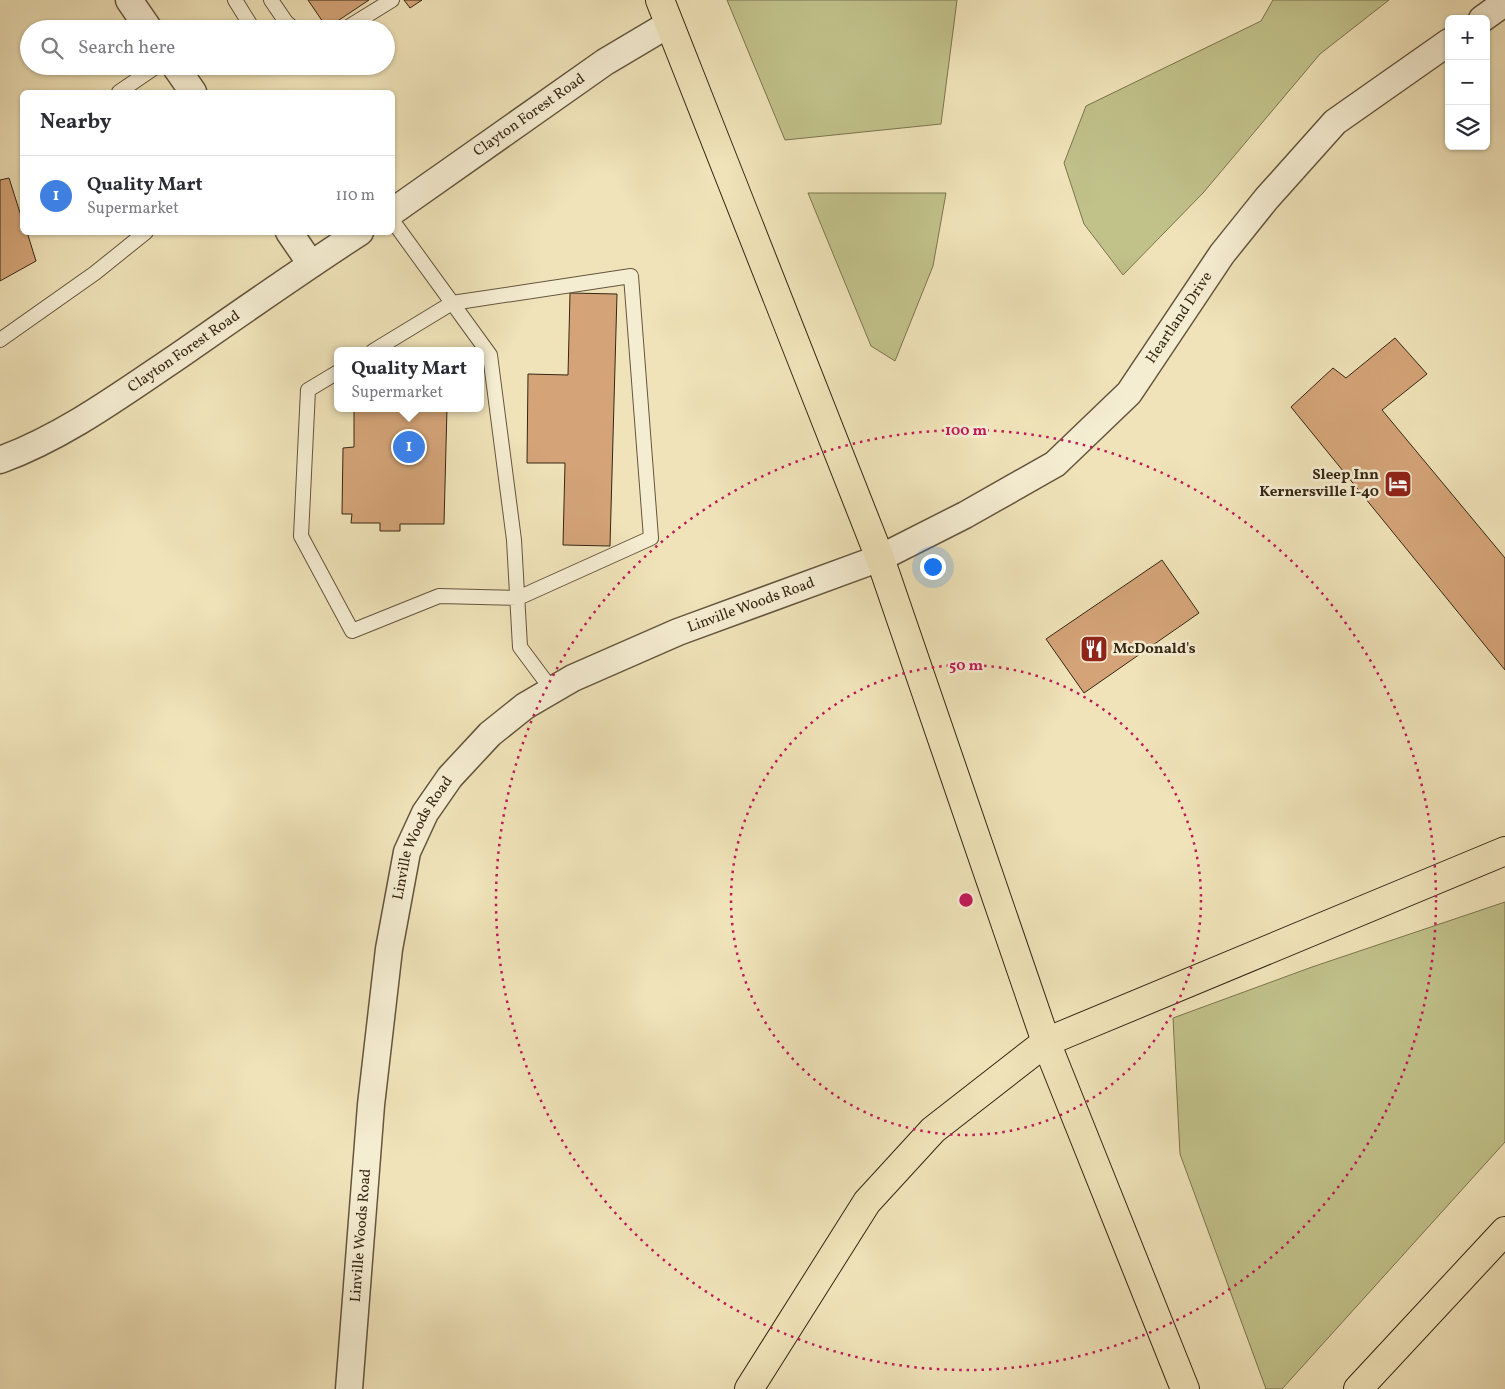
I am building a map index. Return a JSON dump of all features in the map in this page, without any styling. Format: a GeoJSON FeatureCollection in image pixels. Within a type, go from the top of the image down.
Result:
{"type":"FeatureCollection","features":[{"type":"Feature","properties":{"kind":"main road"},"geometry":{"type":"LineString","coordinates":[[664,12],[880,558],[1046,1042],[1185,1389]]}},
{"type":"Feature","properties":{"kind":"main road"},"geometry":{"type":"LineString","coordinates":[[748,1389],[867,1202],[933,1130],[1046,1042],[1505,851]]}},
{"type":"Feature","properties":{"kind":"main road"},"geometry":{"type":"LineString","coordinates":[[1358,1389],[1505,1231]]}},
{"type":"Feature","properties":{"kind":"street"},"geometry":{"type":"LineString","coordinates":[[129,0],[143,20]]}},
{"type":"Feature","properties":{"kind":"street","name":"Clayton Forest Road"},"geometry":{"type":"LineString","coordinates":[[395,210],[605,62],[664,12]]}},
{"type":"Feature","properties":{"kind":"street","name":"Heartland Drive"},"geometry":{"type":"LineString","coordinates":[[880,558],[965,515],[1055,464],[1128,393],[1222,254],[1335,122],[1445,45]]}},
{"type":"Feature","properties":{"kind":"street"},"geometry":{"type":"LineString","coordinates":[[181,75],[192,90]]}},
{"type":"Feature","properties":{"kind":"street"},"geometry":{"type":"LineString","coordinates":[[291,235],[311,264]]}},
{"type":"Feature","properties":{"kind":"street","name":"Clayton Forest Road"},"geometry":{"type":"LineString","coordinates":[[0,460],[21,452],[94,413],[355,235]]}},
{"type":"Feature","properties":{"kind":"street","name":"Linville Woods Road"},"geometry":{"type":"LineString","coordinates":[[349,1389],[371,1105],[390,949],[407,852],[425,813],[450,777],[490,734],[525,706],[573,678],[678,632],[880,558]]}},
{"type":"Feature","properties":{"kind":"lane"},"geometry":{"type":"LineString","coordinates":[[235,0],[247,20]]}},
{"type":"Feature","properties":{"kind":"lane"},"geometry":{"type":"LineString","coordinates":[[271,0],[285,20]]}},
{"type":"Feature","properties":{"kind":"lane"},"geometry":{"type":"LineString","coordinates":[[360,20],[392,0]]}},
{"type":"Feature","properties":{"kind":"lane"},"geometry":{"type":"LineString","coordinates":[[122,90],[143,75]]}},
{"type":"Feature","properties":{"kind":"lane"},"geometry":{"type":"LineString","coordinates":[[395,224],[490,355],[514,540],[520,647],[552,690]]}},
{"type":"Feature","properties":{"kind":"lane"},"geometry":{"type":"LineString","coordinates":[[0,340],[95,274],[142,235]]}},
{"type":"Feature","properties":{"kind":"lane"},"geometry":{"type":"LineString","coordinates":[[334,374],[308,390],[301,536],[352,631],[439,596],[518,598],[651,538],[631,276],[452,303],[380,347]]}},
{"type":"Feature","properties":{"kind":"green space"},"geometry":{"type":"Polygon","coordinates":[[[727,0],[957,0],[941,124],[785,140],[727,0]]]}},
{"type":"Feature","properties":{"kind":"green space"},"geometry":{"type":"Polygon","coordinates":[[[1273,0],[1389,0],[1320,54],[1203,193],[1123,275],[1084,224],[1064,163],[1086,106],[1261,21],[1273,0]]]}},
{"type":"Feature","properties":{"kind":"green space"},"geometry":{"type":"Polygon","coordinates":[[[808,193],[946,193],[933,266],[895,361],[871,346],[808,193]]]}},
{"type":"Feature","properties":{"kind":"green space"},"geometry":{"type":"Polygon","coordinates":[[[1505,902],[1505,1142],[1282,1389],[1266,1389],[1180,1154],[1173,1018],[1312,967],[1505,902]]]}},
{"type":"Feature","properties":{"kind":"building"},"geometry":{"type":"Polygon","coordinates":[[[308,0],[369,0],[339,20],[322,20],[308,0]]]}},
{"type":"Feature","properties":{"kind":"building"},"geometry":{"type":"Polygon","coordinates":[[[404,0],[422,0],[410,8],[404,0]]]}},
{"type":"Feature","properties":{"kind":"building"},"geometry":{"type":"Polygon","coordinates":[[[9,178],[20,213],[20,235],[28,235],[36,261],[0,281],[0,180],[9,178]]]}},
{"type":"Feature","properties":{"kind":"building"},"geometry":{"type":"Polygon","coordinates":[[[570,293],[617,294],[610,546],[563,545],[565,463],[527,463],[528,374],[568,375],[570,293]]]}},
{"type":"Feature","properties":{"kind":"building","name":"Sleep Inn Kernersville I-40"},"geometry":{"type":"Polygon","coordinates":[[[1395,338],[1427,374],[1382,410],[1505,558],[1505,670],[1291,407],[1333,368],[1346,378],[1395,338]]]}},
{"type":"Feature","properties":{"kind":"building"},"geometry":{"type":"Polygon","coordinates":[[[354,412],[447,412],[444,524],[400,524],[400,531],[380,531],[380,523],[351,523],[352,514],[342,514],[343,448],[354,447],[354,412]]]}},
{"type":"Feature","properties":{"kind":"building"},"geometry":{"type":"Polygon","coordinates":[[[1162,560],[1199,613],[1084,693],[1046,639],[1162,560]]]}},
{"type":"Feature","properties":{"kind":"place","name":"Quality Mart"},"geometry":{"type":"Point","coordinates":[409,447]}},
{"type":"Feature","properties":{"kind":"place","name":"Sleep Inn Kernersville I-40"},"geometry":{"type":"Point","coordinates":[1398,484]}},
{"type":"Feature","properties":{"kind":"place","name":"McDonald's"},"geometry":{"type":"Point","coordinates":[1094,649]}}]}
